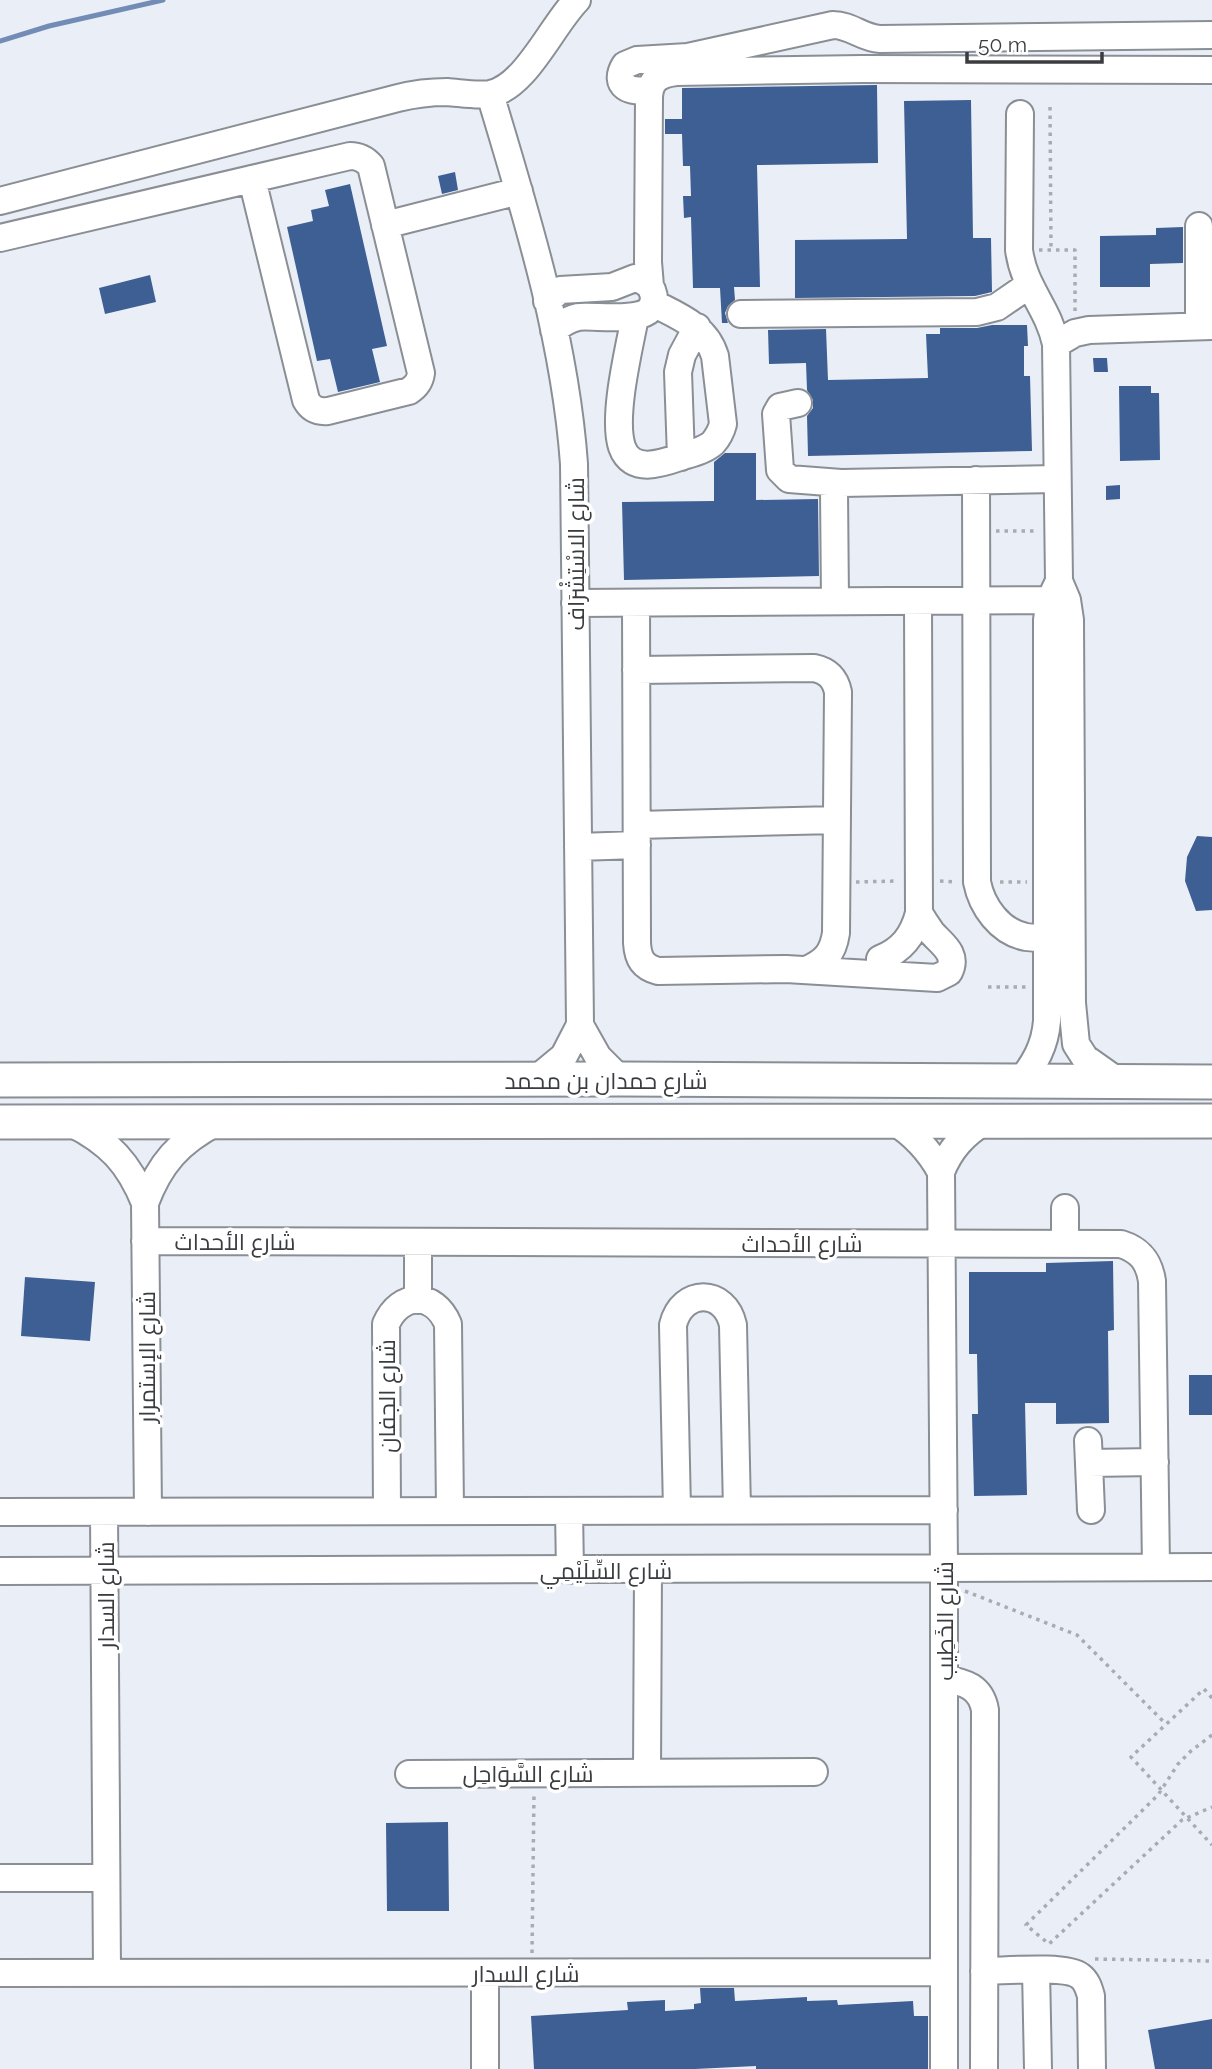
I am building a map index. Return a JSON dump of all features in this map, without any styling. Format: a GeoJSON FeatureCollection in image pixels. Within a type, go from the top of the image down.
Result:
{"type":"FeatureCollection","features":[{"type":"Feature","properties":{"kind":"main road","name":"شارع حمدان بن محمد"},"geometry":{"type":"LineString","coordinates":[[0,1080],[1212,1082]]}},
{"type":"Feature","properties":{"kind":"main road","name":"شارع حمدان بن محمد"},"geometry":{"type":"LineString","coordinates":[[0,1122],[1212,1121]]}},
{"type":"Feature","properties":{"kind":"street"},"geometry":{"type":"LineString","coordinates":[[0,201],[398,98],[433,92],[490,94],[503,90],[513,84],[577,0]]}},
{"type":"Feature","properties":{"kind":"street"},"geometry":{"type":"LineString","coordinates":[[653,78],[688,57],[833,25],[846,26],[872,39],[1212,35]]}},
{"type":"Feature","properties":{"kind":"street"},"geometry":{"type":"LineString","coordinates":[[1038,37],[1039,70]]}},
{"type":"Feature","properties":{"kind":"street"},"geometry":{"type":"LineString","coordinates":[[653,78],[862,69],[1212,70]]}},
{"type":"Feature","properties":{"kind":"street"},"geometry":{"type":"LineString","coordinates":[[547,300],[560,290],[612,287],[641,297],[697,327],[712,345],[715,356],[723,424],[720,433],[709,446],[650,466],[629,458],[620,438],[621,403],[641,297],[634,259],[653,78]]}},
{"type":"Feature","properties":{"kind":"street","name":"شارع الاسْتِشْرَاف"},"geometry":{"type":"LineString","coordinates":[[490,94],[547,300],[573,438],[580,1025],[564,1056],[535,1080]]}},
{"type":"Feature","properties":{"kind":"street"},"geometry":{"type":"LineString","coordinates":[[1020,114],[1019,250],[1022,268],[1052,328],[1065,338]]}},
{"type":"Feature","properties":{"kind":"street"},"geometry":{"type":"LineString","coordinates":[[0,238],[350,156],[357,156],[371,166],[420,367],[419,383],[409,391],[328,411],[317,411],[306,400],[252,179]]}},
{"type":"Feature","properties":{"kind":"street"},"geometry":{"type":"LineString","coordinates":[[385,225],[519,191]]}},
{"type":"Feature","properties":{"kind":"street"},"geometry":{"type":"LineString","coordinates":[[1065,338],[1101,329],[1206,326],[1199,226]]}},
{"type":"Feature","properties":{"kind":"street"},"geometry":{"type":"LineString","coordinates":[[741,314],[977,312],[997,307],[1029,285]]}},
{"type":"Feature","properties":{"kind":"street"},"geometry":{"type":"LineString","coordinates":[[592,288],[594,316]]}},
{"type":"Feature","properties":{"kind":"street"},"geometry":{"type":"LineString","coordinates":[[554,331],[568,320],[594,316],[641,297]]}},
{"type":"Feature","properties":{"kind":"street"},"geometry":{"type":"LineString","coordinates":[[681,457],[678,372],[682,355],[697,327]]}},
{"type":"Feature","properties":{"kind":"street"},"geometry":{"type":"LineString","coordinates":[[1065,338],[1056,480],[1055,591],[1046,620],[1059,938],[1072,1003],[1076,1044],[1086,1058],[1119,1082]]}},
{"type":"Feature","properties":{"kind":"street"},"geometry":{"type":"LineString","coordinates":[[798,403],[784,405],[777,410],[775,418],[780,471],[789,479],[841,483],[1056,480]]}},
{"type":"Feature","properties":{"kind":"street"},"geometry":{"type":"LineString","coordinates":[[976,480],[968,538],[976,601],[977,882],[992,916],[1007,929],[1025,937],[1059,938]]}},
{"type":"Feature","properties":{"kind":"street"},"geometry":{"type":"LineString","coordinates":[[835,601],[834,491],[841,483]]}},
{"type":"Feature","properties":{"kind":"street"},"geometry":{"type":"LineString","coordinates":[[575,603],[976,601],[1055,591]]}},
{"type":"Feature","properties":{"kind":"street"},"geometry":{"type":"LineString","coordinates":[[880,959],[891,954],[911,937],[919,913],[918,601]]}},
{"type":"Feature","properties":{"kind":"street"},"geometry":{"type":"LineString","coordinates":[[636,603],[637,953],[641,962],[658,971],[806,970],[937,978],[944,976],[952,966],[952,959],[944,944],[919,913]]}},
{"type":"Feature","properties":{"kind":"street"},"geometry":{"type":"LineString","coordinates":[[636,670],[814,668],[831,675],[838,692],[838,945],[848,957],[863,961],[925,951],[944,944]]}},
{"type":"Feature","properties":{"kind":"street"},"geometry":{"type":"LineString","coordinates":[[578,838],[836,820]]}},
{"type":"Feature","properties":{"kind":"street"},"geometry":{"type":"LineString","coordinates":[[806,970],[825,960],[834,945],[836,933]]}},
{"type":"Feature","properties":{"kind":"street"},"geometry":{"type":"LineString","coordinates":[[1020,1082],[1041,1052],[1047,1031],[1059,938]]}},
{"type":"Feature","properties":{"kind":"street","name":"شارع الاسْتِشْرَاف"},"geometry":{"type":"LineString","coordinates":[[580,1025],[597,1056],[620,1079]]}},
{"type":"Feature","properties":{"kind":"street"},"geometry":{"type":"LineString","coordinates":[[1047,1031],[1074,1030]]}},
{"type":"Feature","properties":{"kind":"street"},"geometry":{"type":"LineString","coordinates":[[893,1121],[916,1138],[941,1172]]}},
{"type":"Feature","properties":{"kind":"street"},"geometry":{"type":"LineString","coordinates":[[941,1172],[954,1148],[973,1128],[985,1121]]}},
{"type":"Feature","properties":{"kind":"street","name":"شارع الإستمرار"},"geometry":{"type":"LineString","coordinates":[[71,1122],[109,1146],[136,1182],[145,1203]]}},
{"type":"Feature","properties":{"kind":"street","name":"شارع الإستمرار"},"geometry":{"type":"LineString","coordinates":[[148,1512],[145,1203],[153,1182],[180,1146],[217,1122]]}},
{"type":"Feature","properties":{"kind":"street","name":"شارع الخَطِيب"},"geometry":{"type":"LineString","coordinates":[[941,1172],[944,2069]]}},
{"type":"Feature","properties":{"kind":"street"},"geometry":{"type":"LineString","coordinates":[[1065,1208],[1065,1244]]}},
{"type":"Feature","properties":{"kind":"street","name":"شارع الأحداث"},"geometry":{"type":"LineString","coordinates":[[145,1241],[1121,1244],[1139,1253],[1151,1270],[1156,1567]]}},
{"type":"Feature","properties":{"kind":"street"},"geometry":{"type":"LineString","coordinates":[[418,1242],[418,1300],[435,1305],[448,1324],[450,1510]]}},
{"type":"Feature","properties":{"kind":"street"},"geometry":{"type":"LineString","coordinates":[[677,1510],[673,1325],[682,1305],[700,1297],[722,1304],[733,1325],[737,1510]]}},
{"type":"Feature","properties":{"kind":"street","name":"شارع الجفان"},"geometry":{"type":"LineString","coordinates":[[387,1510],[386,1324],[391,1312],[398,1306],[418,1300]]}},
{"type":"Feature","properties":{"kind":"street"},"geometry":{"type":"LineString","coordinates":[[1091,1510],[1089,1452],[1155,1462]]}},
{"type":"Feature","properties":{"kind":"street"},"geometry":{"type":"LineString","coordinates":[[0,1512],[944,1510]]}},
{"type":"Feature","properties":{"kind":"street"},"geometry":{"type":"LineString","coordinates":[[569,1511],[570,1570]]}},
{"type":"Feature","properties":{"kind":"street","name":"شارع السدار"},"geometry":{"type":"LineString","coordinates":[[104,1512],[107,1973]]}},
{"type":"Feature","properties":{"kind":"street","name":"شارع السِّلَيْمِي"},"geometry":{"type":"LineString","coordinates":[[0,1571],[1212,1567]]}},
{"type":"Feature","properties":{"kind":"street"},"geometry":{"type":"LineString","coordinates":[[648,1569],[648,1773]]}},
{"type":"Feature","properties":{"kind":"street"},"geometry":{"type":"LineString","coordinates":[[944,1679],[964,1682],[971,1686],[981,1696],[985,1710],[984,2069]]}},
{"type":"Feature","properties":{"kind":"street","name":"شارع السَّوَاحِل"},"geometry":{"type":"LineString","coordinates":[[409,1774],[814,1772]]}},
{"type":"Feature","properties":{"kind":"street"},"geometry":{"type":"LineString","coordinates":[[0,1878],[106,1878]]}},
{"type":"Feature","properties":{"kind":"street"},"geometry":{"type":"LineString","coordinates":[[1036,1970],[1038,2069]]}},
{"type":"Feature","properties":{"kind":"street"},"geometry":{"type":"LineString","coordinates":[[984,1971],[1063,1970],[1073,1972],[1085,1981],[1091,1996],[1092,2069]]}},
{"type":"Feature","properties":{"kind":"street","name":"شارع السدار"},"geometry":{"type":"LineString","coordinates":[[0,1973],[944,1972]]}},
{"type":"Feature","properties":{"kind":"street"},"geometry":{"type":"LineString","coordinates":[[485,1973],[485,2069]]}},
{"type":"Feature","properties":{"kind":"path"},"geometry":{"type":"LineString","coordinates":[[1050,107],[1051,250]]}},
{"type":"Feature","properties":{"kind":"path"},"geometry":{"type":"LineString","coordinates":[[1019,250],[1075,250],[1065,338]]}},
{"type":"Feature","properties":{"kind":"path"},"geometry":{"type":"LineString","coordinates":[[968,538],[996,535],[996,531],[1057,531]]}},
{"type":"Feature","properties":{"kind":"path"},"geometry":{"type":"LineString","coordinates":[[944,1569],[962,1590],[1077,1635],[1166,1724]]}},
{"type":"Feature","properties":{"kind":"path"},"geometry":{"type":"LineString","coordinates":[[1212,1698],[1204,1689],[1131,1756],[1212,1845]]}},
{"type":"Feature","properties":{"kind":"path"},"geometry":{"type":"LineString","coordinates":[[1212,1735],[1184,1758],[1158,1795],[1026,1925],[1049,1944],[1182,1820],[1212,1807]]}},
{"type":"Feature","properties":{"kind":"path"},"geometry":{"type":"LineString","coordinates":[[532,1972],[535,1773]]}},
{"type":"Feature","properties":{"kind":"path"},"geometry":{"type":"LineString","coordinates":[[1091,1959],[1212,1961]]}},
{"type":"Feature","properties":{"kind":"building"},"geometry":{"type":"Polygon","coordinates":[[[877,85],[878,163],[757,165],[760,287],[734,287],[735,300],[725,313],[728,323],[722,323],[720,288],[693,288],[691,217],[684,218],[683,196],[691,196],[690,166],[683,166],[682,134],[665,134],[665,119],[682,119],[682,88],[877,85]]]}},
{"type":"Feature","properties":{"kind":"building"},"geometry":{"type":"Polygon","coordinates":[[[971,100],[973,238],[991,238],[992,292],[975,296],[795,298],[795,240],[907,239],[904,101],[971,100]]]}},
{"type":"Feature","properties":{"kind":"building"},"geometry":{"type":"Polygon","coordinates":[[[455,172],[458,190],[442,194],[438,176],[455,172]]]}},
{"type":"Feature","properties":{"kind":"building"},"geometry":{"type":"Polygon","coordinates":[[[350,184],[387,346],[372,349],[380,382],[338,392],[330,359],[317,361],[287,227],[313,221],[311,210],[329,206],[325,190],[350,184]]]}},
{"type":"Feature","properties":{"kind":"building"},"geometry":{"type":"Polygon","coordinates":[[[1183,227],[1183,263],[1150,264],[1150,287],[1100,287],[1100,236],[1156,235],[1156,228],[1183,227]]]}},
{"type":"Feature","properties":{"kind":"building"},"geometry":{"type":"Polygon","coordinates":[[[150,275],[156,302],[105,314],[99,288],[150,275]]]}},
{"type":"Feature","properties":{"kind":"building"},"geometry":{"type":"Polygon","coordinates":[[[1027,325],[1028,346],[1024,346],[1024,376],[1030,376],[1032,451],[808,456],[807,416],[813,408],[813,400],[807,390],[806,363],[769,364],[768,330],[826,329],[828,380],[928,378],[926,334],[940,334],[940,328],[977,328],[1027,325]]]}},
{"type":"Feature","properties":{"kind":"building"},"geometry":{"type":"Polygon","coordinates":[[[1093,358],[1107,358],[1108,372],[1094,372],[1093,358]]]}},
{"type":"Feature","properties":{"kind":"building"},"geometry":{"type":"Polygon","coordinates":[[[1119,386],[1151,386],[1151,393],[1159,393],[1160,460],[1120,461],[1119,386]]]}},
{"type":"Feature","properties":{"kind":"building"},"geometry":{"type":"Polygon","coordinates":[[[725,453],[756,453],[756,500],[818,499],[819,576],[624,580],[622,502],[714,501],[714,462],[725,453]]]}},
{"type":"Feature","properties":{"kind":"building"},"geometry":{"type":"Polygon","coordinates":[[[1120,485],[1120,499],[1106,500],[1106,486],[1120,485]]]}},
{"type":"Feature","properties":{"kind":"building"},"geometry":{"type":"Polygon","coordinates":[[[1197,836],[1212,837],[1212,910],[1196,911],[1185,881],[1187,857],[1197,836]]]}},
{"type":"Feature","properties":{"kind":"building"},"geometry":{"type":"Polygon","coordinates":[[[1113,1261],[1114,1330],[1108,1331],[1109,1423],[1056,1424],[1056,1403],[1025,1403],[1027,1495],[974,1496],[972,1414],[978,1414],[977,1354],[969,1354],[969,1272],[1046,1272],[1046,1263],[1113,1261]]]}},
{"type":"Feature","properties":{"kind":"building"},"geometry":{"type":"Polygon","coordinates":[[[25,1277],[95,1282],[90,1341],[21,1336],[25,1277]]]}},
{"type":"Feature","properties":{"kind":"building"},"geometry":{"type":"Polygon","coordinates":[[[1189,1375],[1212,1375],[1212,1415],[1189,1415],[1189,1375]]]}},
{"type":"Feature","properties":{"kind":"building"},"geometry":{"type":"Polygon","coordinates":[[[448,1822],[449,1911],[387,1911],[386,1823],[448,1822]]]}},
{"type":"Feature","properties":{"kind":"building"},"geometry":{"type":"Polygon","coordinates":[[[700,1988],[734,1988],[735,2001],[807,1997],[807,2001],[837,2000],[838,2005],[913,2001],[914,2016],[928,2016],[928,2069],[756,2069],[756,2066],[695,2069],[534,2069],[531,2016],[628,2010],[627,2002],[665,2000],[665,2011],[694,2009],[694,2004],[701,2003],[700,1988]]]}},
{"type":"Feature","properties":{"kind":"building"},"geometry":{"type":"Polygon","coordinates":[[[1212,2019],[1212,2069],[1155,2069],[1148,2030],[1212,2019]]]}},
{"type":"Feature","properties":{"kind":"waterway"},"geometry":{"type":"LineString","coordinates":[[0,41],[49,26],[163,0]]}}]}
